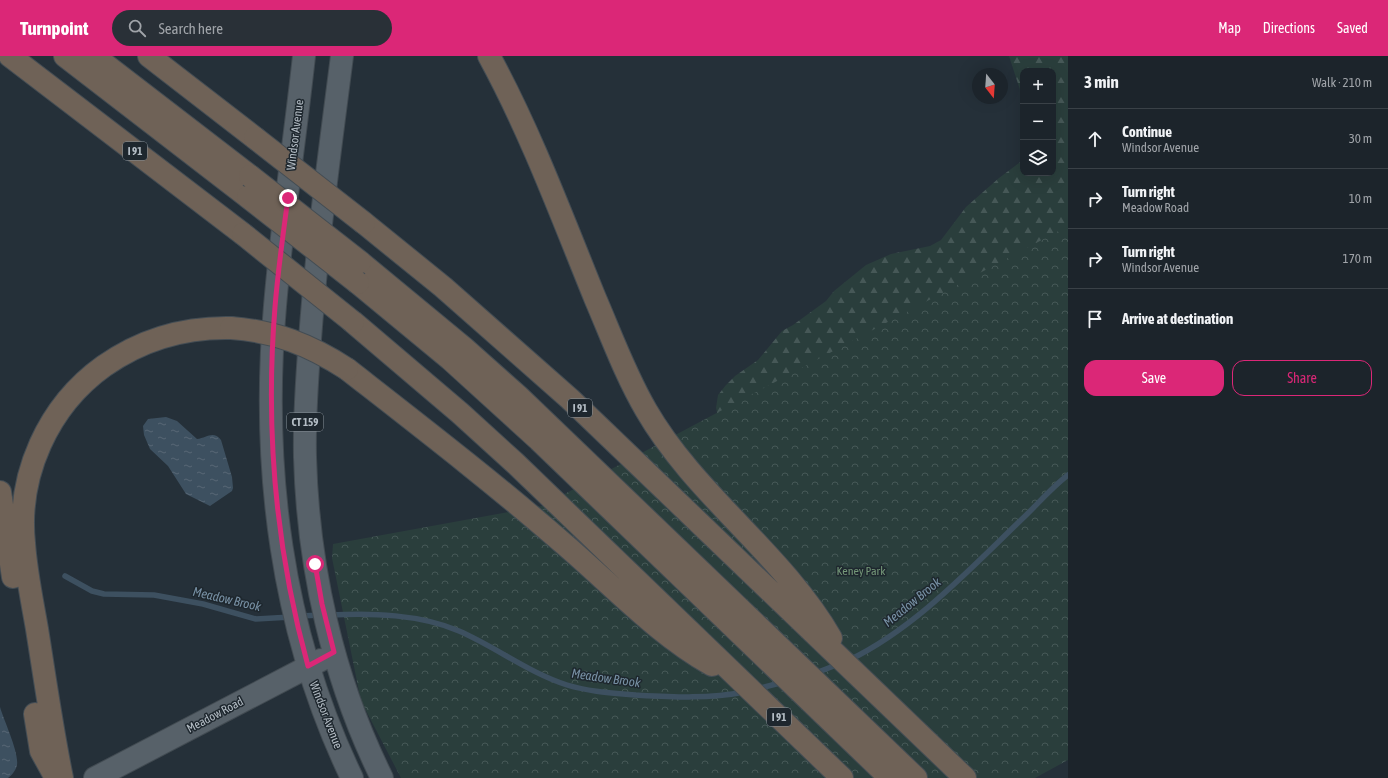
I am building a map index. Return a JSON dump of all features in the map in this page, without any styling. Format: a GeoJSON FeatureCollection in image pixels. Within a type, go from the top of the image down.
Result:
{"type":"FeatureCollection","features":[{"type":"Feature","properties":{"kind":"highway","name":"I 91"},"geometry":{"type":"LineString","coordinates":[[10,56],[243,234],[353,322],[454,408],[515,463],[842,778]]}},
{"type":"Feature","properties":{"kind":"highway"},"geometry":{"type":"LineString","coordinates":[[65,56],[249,186]]}},
{"type":"Feature","properties":{"kind":"highway"},"geometry":{"type":"LineString","coordinates":[[94,56],[249,186],[359,272],[464,348],[518,396],[745,612],[916,778]]}},
{"type":"Feature","properties":{"kind":"highway","name":"I 91"},"geometry":{"type":"LineString","coordinates":[[149,56],[364,223],[443,287],[570,399],[965,778]]}},
{"type":"Feature","properties":{"kind":"highway"},"geometry":{"type":"LineString","coordinates":[[489,56],[535,152],[625,368],[647,411],[688,468],[808,601],[823,624],[843,661]]}},
{"type":"Feature","properties":{"kind":"highway"},"geometry":{"type":"LineString","coordinates":[[359,272],[450,359],[533,434],[890,778]]}},
{"type":"Feature","properties":{"kind":"highway"},"geometry":{"type":"LineString","coordinates":[[62,778],[53,736],[24,542],[25,502],[36,455],[45,433],[65,403],[85,381],[110,362],[143,344],[168,336],[195,330],[231,328],[262,331],[291,339],[312,348],[346,369],[516,504],[660,628],[700,658],[740,679]]}},
{"type":"Feature","properties":{"kind":"highway"},"geometry":{"type":"LineString","coordinates":[[0,492],[41,752],[56,778]]}},
{"type":"Feature","properties":{"kind":"main road","name":"Windsor Avenue"},"geometry":{"type":"LineString","coordinates":[[304,56],[275,306],[271,382],[275,496],[281,546],[298,630],[326,721],[352,778]]}},
{"type":"Feature","properties":{"kind":"main road","name":"CT 159"},"geometry":{"type":"LineString","coordinates":[[342,56],[313,304],[306,413],[305,456],[308,510],[322,604],[328,630],[356,720],[382,778]]}},
{"type":"Feature","properties":{"kind":"main road","name":"Meadow Road"},"geometry":{"type":"LineString","coordinates":[[95,778],[334,652]]}},
{"type":"Feature","properties":{"kind":"green space"},"geometry":{"type":"Polygon","coordinates":[[[1009,56],[1068,56],[1068,581],[719,421],[716,408],[718,395],[726,385],[735,376],[758,360],[782,331],[793,325],[826,301],[834,291],[866,265],[891,254],[930,246],[941,240],[966,207],[999,178],[1020,162],[1020,176],[1056,176],[1056,68],[1020,68],[1020,90],[1009,56]]]}},
{"type":"Feature","properties":{"kind":"green space","name":"Keney Park"},"geometry":{"type":"Polygon","coordinates":[[[1068,226],[1068,760],[1035,778],[401,778],[361,701],[332,558],[333,544],[542,506],[1068,226]]]}},
{"type":"Feature","properties":{"kind":"water"},"geometry":{"type":"Polygon","coordinates":[[[166,417],[177,421],[197,439],[215,435],[221,440],[232,477],[233,488],[232,491],[210,506],[186,494],[168,466],[150,449],[144,435],[143,426],[148,419],[166,417]]]}},
{"type":"Feature","properties":{"kind":"water"},"geometry":{"type":"Polygon","coordinates":[[[0,707],[14,745],[17,759],[16,769],[8,778],[0,778],[0,707]]]}},
{"type":"Feature","properties":{"kind":"waterway","name":"Meadow Brook"},"geometry":{"type":"LineString","coordinates":[[849,660],[873,647],[919,615],[961,578],[1068,475]]}},
{"type":"Feature","properties":{"kind":"waterway","name":"Meadow Brook"},"geometry":{"type":"LineString","coordinates":[[65,576],[92,591],[104,594],[154,595],[203,604],[256,619],[291,617]]}},
{"type":"Feature","properties":{"kind":"waterway","name":"Meadow Brook"},"geometry":{"type":"LineString","coordinates":[[330,615],[362,614],[395,616],[444,625],[473,637],[539,674],[567,685],[584,689],[636,695],[677,697],[718,696],[745,692]]}},
{"type":"Feature","properties":{"kind":"waterway","name":"Meadow Brook"},"geometry":{"type":"LineString","coordinates":[[300,616],[321,615]]}},
{"type":"Feature","properties":{"kind":"waterway","name":"Meadow Brook"},"geometry":{"type":"LineString","coordinates":[[813,674],[839,664]]}},
{"type":"Feature","properties":{"kind":"waterway","name":"Meadow Brook"},"geometry":{"type":"LineString","coordinates":[[757,689],[784,682]]}},
{"type":"Feature","properties":{"kind":"route"},"geometry":{"type":"LineString","coordinates":[[288,198],[275,306],[272,354],[271,412],[273,469],[278,522],[285,570],[292,605],[308,666],[334,652],[322,604],[315,564]]}}]}
